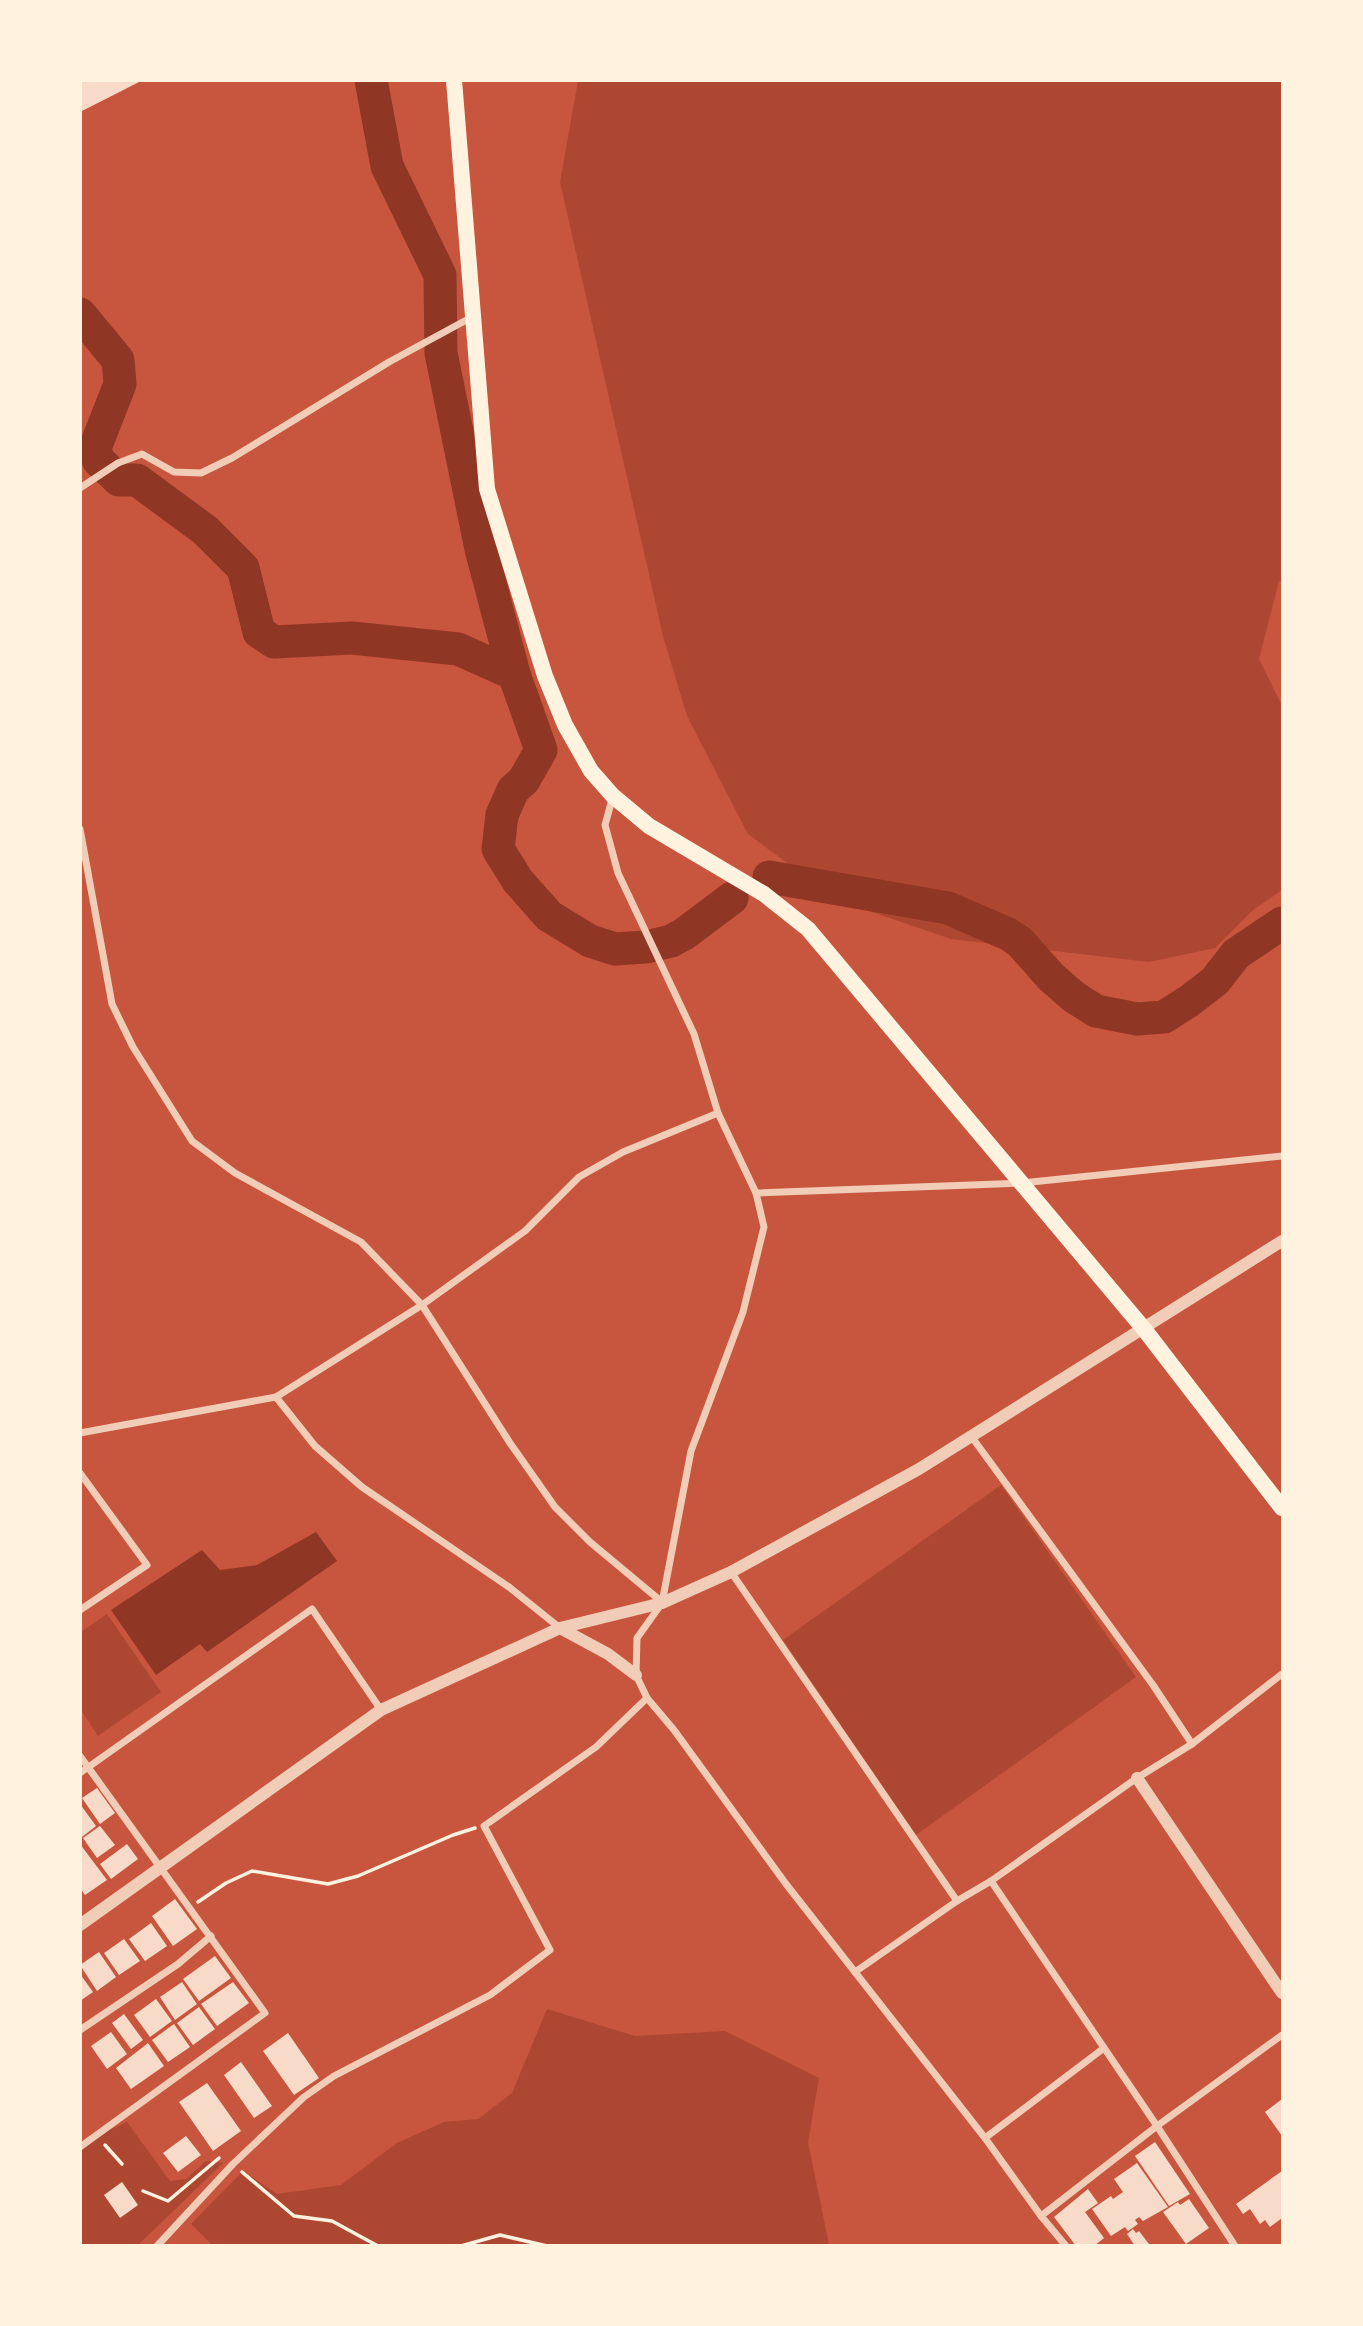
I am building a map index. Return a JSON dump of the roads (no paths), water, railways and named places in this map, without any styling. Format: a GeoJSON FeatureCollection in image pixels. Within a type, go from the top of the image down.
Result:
{"type":"FeatureCollection","features":[{"type":"Feature","properties":{"kind":"main road"},"geometry":{"type":"LineString","coordinates":[[454,80],[487,489],[545,676],[565,725],[591,771],[613,796],[649,826],[764,894],[808,929],[1144,1329],[1283,1508]]}},
{"type":"Feature","properties":{"kind":"street"},"geometry":{"type":"LineString","coordinates":[[80,488],[118,463],[142,453],[174,472],[201,473],[232,458],[389,362],[473,316]]}},
{"type":"Feature","properties":{"kind":"street"},"geometry":{"type":"LineString","coordinates":[[613,796],[605,825],[618,873],[694,1034],[718,1113],[756,1193],[764,1227],[743,1312],[691,1451],[662,1603],[637,1637],[636,1675],[647,1698],[674,1730],[786,1884],[1066,2245]]}},
{"type":"Feature","properties":{"kind":"street"},"geometry":{"type":"LineString","coordinates":[[80,829],[112,1004],[133,1047],[192,1141],[235,1173],[361,1242],[422,1305],[510,1443],[555,1507],[590,1542],[662,1603]]}},
{"type":"Feature","properties":{"kind":"street"},"geometry":{"type":"LineString","coordinates":[[80,1433],[276,1397],[422,1305],[525,1231],[579,1177],[623,1152],[718,1113]]}},
{"type":"Feature","properties":{"kind":"street"},"geometry":{"type":"LineString","coordinates":[[756,1193],[1022,1184],[1283,1156]]}},
{"type":"Feature","properties":{"kind":"street"},"geometry":{"type":"LineString","coordinates":[[80,1925],[381,1710],[560,1628],[662,1603],[731,1572],[919,1469],[1283,1241]]}},
{"type":"Feature","properties":{"kind":"street"},"geometry":{"type":"LineString","coordinates":[[276,1397],[315,1446],[362,1487],[509,1587],[560,1628],[608,1654],[636,1675]]}},
{"type":"Feature","properties":{"kind":"street"},"geometry":{"type":"LineString","coordinates":[[971,1436],[1153,1685],[1192,1744]]}},
{"type":"Feature","properties":{"kind":"street"},"geometry":{"type":"LineString","coordinates":[[80,1474],[147,1565],[80,1611]]}},
{"type":"Feature","properties":{"kind":"street"},"geometry":{"type":"LineString","coordinates":[[731,1572],[957,1901]]}},
{"type":"Feature","properties":{"kind":"street"},"geometry":{"type":"LineString","coordinates":[[80,1773],[313,1609],[381,1710]]}},
{"type":"Feature","properties":{"kind":"street"},"geometry":{"type":"LineString","coordinates":[[855,1972],[957,1901],[991,1881],[1137,1778],[1192,1744],[1283,1674]]}},
{"type":"Feature","properties":{"kind":"street"},"geometry":{"type":"LineString","coordinates":[[157,2245],[233,2164],[304,2097],[334,2076],[490,1996],[550,1950],[484,1826],[596,1747],[647,1698]]}},
{"type":"Feature","properties":{"kind":"street"},"geometry":{"type":"LineString","coordinates":[[80,1756],[265,2012],[80,2147]]}},
{"type":"Feature","properties":{"kind":"street"},"geometry":{"type":"LineString","coordinates":[[1137,1778],[1283,1993]]}},
{"type":"Feature","properties":{"kind":"street"},"geometry":{"type":"LineString","coordinates":[[991,1881],[1235,2245]]}},
{"type":"Feature","properties":{"kind":"street"},"geometry":{"type":"LineString","coordinates":[[80,2030],[178,1964],[211,1936]]}},
{"type":"Feature","properties":{"kind":"street"},"geometry":{"type":"LineString","coordinates":[[1041,2216],[1157,2126],[1283,2035]]}},
{"type":"Feature","properties":{"kind":"street"},"geometry":{"type":"LineString","coordinates":[[985,2138],[1104,2048]]}},
{"type":"Feature","properties":{"kind":"waterway"},"geometry":{"type":"LineString","coordinates":[[371,80],[387,166],[440,275],[441,353],[481,549],[514,674],[541,750],[524,780],[513,790],[502,815],[498,849],[518,881],[549,916],[590,941],[615,949],[646,947],[671,941],[732,898]]}},
{"type":"Feature","properties":{"kind":"waterway"},"geometry":{"type":"LineString","coordinates":[[80,314],[118,360],[120,384],[95,448],[98,460],[119,480],[137,480],[205,530],[243,568],[259,632],[274,642],[352,638],[458,649],[514,674]]}},
{"type":"Feature","properties":{"kind":"waterway"},"geometry":{"type":"LineString","coordinates":[[769,877],[948,908],[1008,934],[1020,942],[1051,977],[1096,1011],[1137,1019],[1164,1017],[1189,1001],[1215,981],[1236,954],[1282,923]]}}]}
